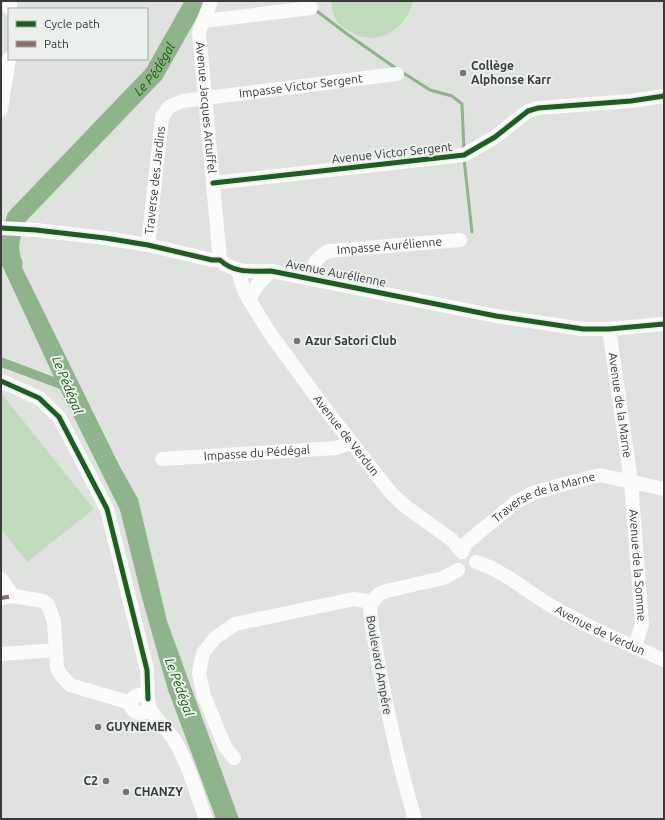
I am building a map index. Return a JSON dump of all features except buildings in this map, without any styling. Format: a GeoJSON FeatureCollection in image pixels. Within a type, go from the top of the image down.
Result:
{"type":"FeatureCollection","features":[{"type":"Feature","properties":{"kind":"street","name":"Avenue Jacques Artuffel"},"geometry":{"type":"LineString","coordinates":[[211,3],[199,32],[220,260]]}},
{"type":"Feature","properties":{"kind":"street"},"geometry":{"type":"LineString","coordinates":[[204,21],[311,8]]}},
{"type":"Feature","properties":{"kind":"street"},"geometry":{"type":"LineString","coordinates":[[1,109],[9,60]]}},
{"type":"Feature","properties":{"kind":"street","name":"Impasse Victor Sergent"},"geometry":{"type":"LineString","coordinates":[[204,98],[397,74]]}},
{"type":"Feature","properties":{"kind":"street","name":"Avenue Victor Sergent"},"geometry":{"type":"LineString","coordinates":[[213,183],[464,155],[495,137],[528,111],[538,108],[632,101],[664,96]]}},
{"type":"Feature","properties":{"kind":"street","name":"Traverse des Jardins"},"geometry":{"type":"LineString","coordinates":[[148,245],[162,117],[169,107],[182,101],[204,98]]}},
{"type":"Feature","properties":{"kind":"street"},"geometry":{"type":"LineString","coordinates":[[5,229],[36,230],[148,245],[212,260],[220,260],[228,268],[238,271]]}},
{"type":"Feature","properties":{"kind":"street","name":"Impasse Aurélienne"},"geometry":{"type":"LineString","coordinates":[[311,278],[314,264],[319,256],[329,251],[460,240]]}},
{"type":"Feature","properties":{"kind":"street","name":"Avenue Aurélienne"},"geometry":{"type":"LineString","coordinates":[[238,271],[271,271],[496,316],[583,329],[609,329],[664,324]]}},
{"type":"Feature","properties":{"kind":"street","name":"Avenue de Verdun"},"geometry":{"type":"LineString","coordinates":[[238,271],[244,291],[268,332],[351,443],[391,493],[405,506],[452,540],[462,552]]}},
{"type":"Feature","properties":{"kind":"street"},"geometry":{"type":"LineString","coordinates":[[249,300],[257,284],[271,271]]}},
{"type":"Feature","properties":{"kind":"street","name":"Avenue de la Marne"},"geometry":{"type":"LineString","coordinates":[[609,329],[631,481]]}},
{"type":"Feature","properties":{"kind":"street"},"geometry":{"type":"LineString","coordinates":[[1,381],[38,398],[59,417],[108,509],[147,670],[141,704]]}},
{"type":"Feature","properties":{"kind":"street"},"geometry":{"type":"LineString","coordinates":[[1,387],[27,398],[51,416],[68,443],[104,515],[140,664],[141,704],[176,755],[200,819]]}},
{"type":"Feature","properties":{"kind":"street","name":"Impasse du Pédégal"},"geometry":{"type":"LineString","coordinates":[[162,459],[336,448],[351,443]]}},
{"type":"Feature","properties":{"kind":"street","name":"Traverse de la Marne"},"geometry":{"type":"LineString","coordinates":[[462,552],[465,544],[516,502],[533,494],[561,485],[600,476],[631,481],[664,489]]}},
{"type":"Feature","properties":{"kind":"street","name":"Avenue de la Somme"},"geometry":{"type":"LineString","coordinates":[[631,481],[642,624],[635,647]]}},
{"type":"Feature","properties":{"kind":"street"},"geometry":{"type":"LineString","coordinates":[[462,552],[473,555],[476,562],[475,566],[469,572],[461,572],[458,570],[455,562],[456,557],[462,552]]}},
{"type":"Feature","properties":{"kind":"street","name":"Avenue de Verdun"},"geometry":{"type":"LineString","coordinates":[[476,562],[499,572],[550,605],[606,635],[664,660]]}},
{"type":"Feature","properties":{"kind":"street","name":"Boulevard Ampère"},"geometry":{"type":"LineString","coordinates":[[415,819],[396,754],[369,610],[371,602],[379,594],[386,591],[443,578],[458,570]]}},
{"type":"Feature","properties":{"kind":"street"},"geometry":{"type":"LineString","coordinates":[[1,579],[7,597],[43,601],[48,605],[54,621],[57,667],[60,674],[70,685],[141,704],[175,741],[206,819]]}},
{"type":"Feature","properties":{"kind":"street"},"geometry":{"type":"LineString","coordinates":[[234,758],[225,747],[204,696],[199,673],[204,653],[215,638],[235,624],[354,599],[371,602]]}},
{"type":"Feature","properties":{"kind":"street"},"geometry":{"type":"LineString","coordinates":[[1,654],[56,650]]}},
{"type":"Feature","properties":{"kind":"shaded area"},"geometry":{"type":"Polygon","coordinates":[[[331,1],[413,1],[410,11],[397,28],[380,37],[370,38],[359,36],[342,27],[334,16],[331,1]]]}},
{"type":"Feature","properties":{"kind":"shaded area"},"geometry":{"type":"Polygon","coordinates":[[[1,393],[94,509],[27,562],[1,529],[1,393]]]}},
{"type":"Feature","properties":{"kind":"water"},"geometry":{"type":"Polygon","coordinates":[[[2,236],[15,238],[15,253],[119,465],[138,499],[167,621],[239,819],[216,819],[168,690],[142,598],[120,510],[60,389],[1,367],[1,357],[54,377],[1,263],[2,236]]]}},
{"type":"Feature","properties":{"kind":"waterway","name":"Le Pédégal"},"geometry":{"type":"LineString","coordinates":[[13,263],[10,246],[11,234],[16,218],[154,74],[192,7],[197,1]]}},
{"type":"Feature","properties":{"kind":"waterway"},"geometry":{"type":"LineString","coordinates":[[314,9],[397,69]]}},
{"type":"Feature","properties":{"kind":"waterway"},"geometry":{"type":"LineString","coordinates":[[402,72],[430,90],[452,96],[462,104],[464,151]]}},
{"type":"Feature","properties":{"kind":"waterway"},"geometry":{"type":"LineString","coordinates":[[464,159],[472,232]]}},
{"type":"Feature","properties":{"kind":"marked path"},"geometry":{"type":"LineString","coordinates":[[1,598],[13,596]]}},
{"type":"Feature","properties":{"kind":"cycle path"},"geometry":{"type":"LineString","coordinates":[[213,183],[464,155],[495,137],[528,111],[538,108],[631,101],[664,96]]}},
{"type":"Feature","properties":{"kind":"cycle path"},"geometry":{"type":"LineString","coordinates":[[1,228],[36,230],[105,238],[148,245],[212,260],[220,260],[238,270],[271,271],[496,316],[583,329],[609,329],[664,324]]}},
{"type":"Feature","properties":{"kind":"cycle path"},"geometry":{"type":"LineString","coordinates":[[1,381],[39,398],[59,417],[107,509],[147,670],[148,699]]}},
{"type":"Feature","properties":{"kind":"place","name":"Collège Alphonse Karr"},"geometry":{"type":"Point","coordinates":[463,73]}},
{"type":"Feature","properties":{"kind":"place","name":"Azur Satori Club"},"geometry":{"type":"Point","coordinates":[297,341]}},
{"type":"Feature","properties":{"kind":"place","name":"GUYNEMER"},"geometry":{"type":"Point","coordinates":[98,727]}},
{"type":"Feature","properties":{"kind":"place","name":"C2"},"geometry":{"type":"Point","coordinates":[106,781]}},
{"type":"Feature","properties":{"kind":"place","name":"CHANZY"},"geometry":{"type":"Point","coordinates":[126,792]}}]}
